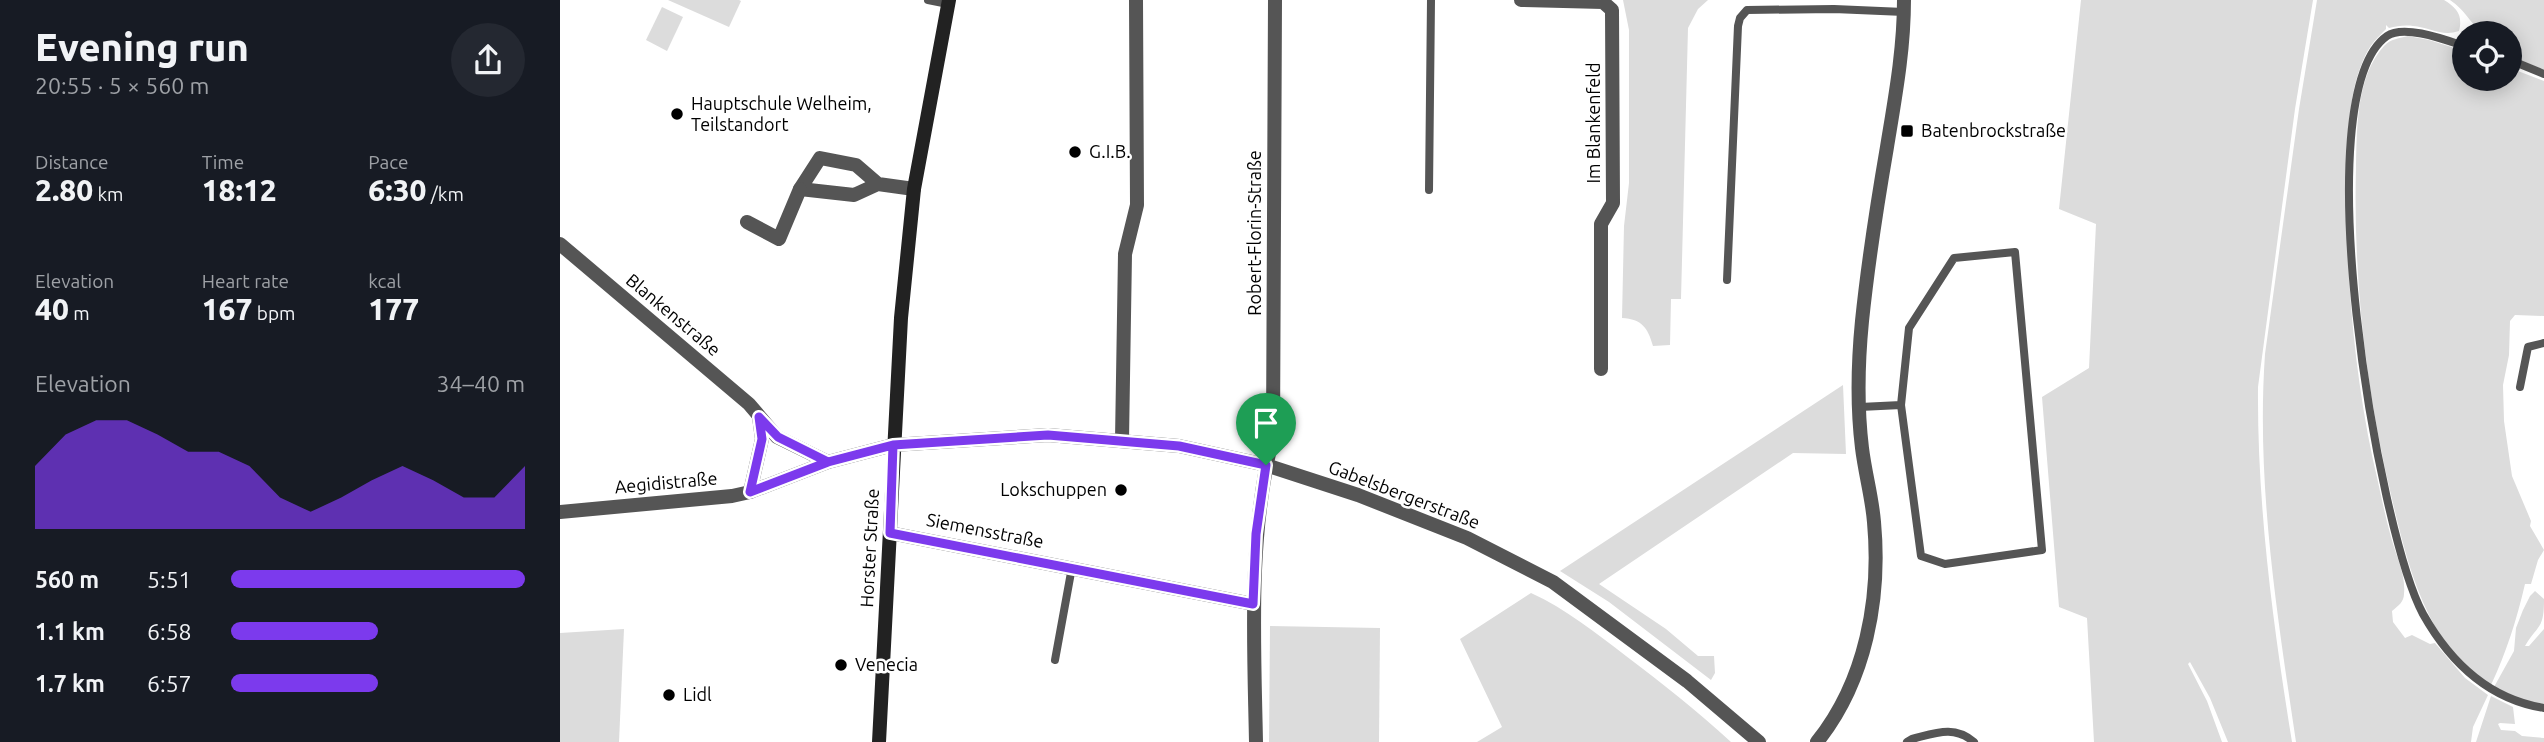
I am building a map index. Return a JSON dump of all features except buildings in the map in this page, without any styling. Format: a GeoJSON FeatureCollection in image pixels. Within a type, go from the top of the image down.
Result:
{"type":"FeatureCollection","features":[{"type":"Feature","properties":{"kind":"main road","name":"Horster Straße"},"geometry":{"type":"LineString","coordinates":[[879,742],[901,318],[914,189],[948,2]]}},
{"type":"Feature","properties":{"kind":"street"},"geometry":{"type":"LineString","coordinates":[[1122,440],[1125,254],[1137,205],[1136,0]]}},
{"type":"Feature","properties":{"kind":"street","name":"Robert-Florin-Straße"},"geometry":{"type":"LineString","coordinates":[[1266,465],[1273,436],[1275,0]]}},
{"type":"Feature","properties":{"kind":"street","name":"Im Blankenfeld"},"geometry":{"type":"LineString","coordinates":[[1521,0],[1603,2],[1612,10],[1613,203],[1601,224],[1601,369]]}},
{"type":"Feature","properties":{"kind":"street"},"geometry":{"type":"LineString","coordinates":[[1817,742],[1832,723],[1854,675],[1868,633],[1874,591],[1874,519],[1862,448],[1860,407],[1862,325],[1868,268],[1903,40],[1904,6]]}},
{"type":"Feature","properties":{"kind":"street"},"geometry":{"type":"LineString","coordinates":[[747,222],[779,239],[800,189],[820,158],[856,165],[878,184]]}},
{"type":"Feature","properties":{"kind":"street"},"geometry":{"type":"LineString","coordinates":[[800,189],[854,195],[878,184],[914,189]]}},
{"type":"Feature","properties":{"kind":"street","name":"Blankenstraße"},"geometry":{"type":"LineString","coordinates":[[560,244],[749,404],[778,437],[828,462]]}},
{"type":"Feature","properties":{"kind":"street"},"geometry":{"type":"LineString","coordinates":[[750,492],[762,439],[759,417]]}},
{"type":"Feature","properties":{"kind":"street","name":"Gabelsbergerstraße"},"geometry":{"type":"LineString","coordinates":[[893,445],[1048,435],[1179,446],[1266,465],[1366,498],[1467,538],[1553,582],[1687,681],[1759,742]]}},
{"type":"Feature","properties":{"kind":"street","name":"Aegidistraße"},"geometry":{"type":"LineString","coordinates":[[560,512],[732,496],[750,492],[828,462],[893,445]]}},
{"type":"Feature","properties":{"kind":"street"},"geometry":{"type":"LineString","coordinates":[[1256,742],[1253,604],[1256,534],[1266,465]]}},
{"type":"Feature","properties":{"kind":"street","name":"Siemensstraße"},"geometry":{"type":"LineString","coordinates":[[890,533],[1253,604]]}},
{"type":"Feature","properties":{"kind":"lane"},"geometry":{"type":"LineString","coordinates":[[928,0],[948,2]]}},
{"type":"Feature","properties":{"kind":"lane"},"geometry":{"type":"LineString","coordinates":[[1429,190],[1431,0]]}},
{"type":"Feature","properties":{"kind":"lane"},"geometry":{"type":"LineString","coordinates":[[1727,280],[1738,26],[1743,13],[1747,10],[1904,6]]}},
{"type":"Feature","properties":{"kind":"lane"},"geometry":{"type":"LineString","coordinates":[[2452,43],[2407,31],[2388,35],[2369,57],[2358,90],[2352,140],[2350,241],[2366,394],[2382,483],[2404,564],[2423,612],[2453,660],[2478,680],[2512,700],[2544,708]]}},
{"type":"Feature","properties":{"kind":"lane"},"geometry":{"type":"LineString","coordinates":[[2522,65],[2544,74]]}},
{"type":"Feature","properties":{"kind":"lane"},"geometry":{"type":"LineString","coordinates":[[2015,252],[2042,550],[1945,564],[1921,556],[1901,405],[1909,328],[1954,258],[2015,252]]}},
{"type":"Feature","properties":{"kind":"lane"},"geometry":{"type":"LineString","coordinates":[[2520,387],[2528,347],[2544,342]]}},
{"type":"Feature","properties":{"kind":"lane"},"geometry":{"type":"LineString","coordinates":[[1860,407],[1901,405]]}},
{"type":"Feature","properties":{"kind":"lane"},"geometry":{"type":"LineString","coordinates":[[1055,660],[1072,567]]}},
{"type":"Feature","properties":{"kind":"lane"},"geometry":{"type":"LineString","coordinates":[[1907,742],[1954,730],[1974,742]]}},
{"type":"Feature","properties":{"kind":"shaded area"},"geometry":{"type":"Polygon","coordinates":[[[668,0],[739,0],[741,1],[729,27],[668,0]]]}},
{"type":"Feature","properties":{"kind":"shaded area"},"geometry":{"type":"Polygon","coordinates":[[[1623,0],[1708,0],[1698,9],[1688,28],[1681,299],[1671,299],[1670,345],[1653,346],[1643,326],[1635,320],[1622,318],[1624,226],[1629,183],[1629,30],[1623,0]]]}},
{"type":"Feature","properties":{"kind":"shaded area"},"geometry":{"type":"Polygon","coordinates":[[[2081,0],[2313,0],[2295,109],[2258,387],[2263,520],[2292,742],[2228,742],[2210,698],[2190,662],[2188,664],[2207,701],[2222,742],[2094,742],[2087,618],[2059,607],[2042,397],[2089,368],[2096,224],[2059,209],[2081,0]]]}},
{"type":"Feature","properties":{"kind":"shaded area"},"geometry":{"type":"Polygon","coordinates":[[[2317,0],[2444,0],[2456,9],[2460,21],[2452,21],[2452,33],[2410,26],[2389,28],[2386,25],[2386,29],[2368,50],[2360,67],[2350,110],[2347,204],[2349,278],[2360,388],[2384,508],[2404,580],[2404,597],[2392,611],[2393,622],[2405,638],[2412,635],[2430,644],[2435,643],[2465,678],[2488,695],[2473,727],[2471,742],[2296,742],[2270,549],[2263,451],[2263,403],[2265,354],[2317,0]]]}},
{"type":"Feature","properties":{"kind":"shaded area"},"geometry":{"type":"Polygon","coordinates":[[[2450,0],[2544,0],[2544,70],[2522,61],[2522,21],[2471,21],[2450,0]]]}},
{"type":"Feature","properties":{"kind":"shaded area"},"geometry":{"type":"Polygon","coordinates":[[[662,7],[683,17],[667,51],[646,40],[662,7]]]}},
{"type":"Feature","properties":{"kind":"shaded area"},"geometry":{"type":"Polygon","coordinates":[[[2408,36],[2452,47],[2452,91],[2522,91],[2522,73],[2544,81],[2544,316],[2515,315],[2510,321],[2509,355],[2503,385],[2504,421],[2512,476],[2531,521],[2530,526],[2544,550],[2531,584],[2525,584],[2511,636],[2491,685],[2463,663],[2448,645],[2435,626],[2417,587],[2392,499],[2368,376],[2357,251],[2358,120],[2368,72],[2384,46],[2395,39],[2408,36]]]}},
{"type":"Feature","properties":{"kind":"shaded area"},"geometry":{"type":"Polygon","coordinates":[[[1843,385],[1846,454],[1793,453],[1599,584],[1666,629],[1698,656],[1714,656],[1715,673],[1711,680],[1609,602],[1560,571],[1843,385]]]}},
{"type":"Feature","properties":{"kind":"shaded area"},"geometry":{"type":"Polygon","coordinates":[[[2535,591],[2544,599],[2543,616],[2525,646],[2529,646],[2544,629],[2544,705],[2513,697],[2494,687],[2514,651],[2516,628],[2530,596],[2535,591]]]}},
{"type":"Feature","properties":{"kind":"shaded area"},"geometry":{"type":"Polygon","coordinates":[[[1531,593],[1592,630],[1731,742],[1477,742],[1502,727],[1460,639],[1531,593]]]}},
{"type":"Feature","properties":{"kind":"shaded area"},"geometry":{"type":"Polygon","coordinates":[[[1270,626],[1380,628],[1379,742],[1269,742],[1270,626]]]}},
{"type":"Feature","properties":{"kind":"shaded area"},"geometry":{"type":"Polygon","coordinates":[[[624,629],[619,742],[560,742],[560,633],[624,629]]]}},
{"type":"Feature","properties":{"kind":"shaded area"},"geometry":{"type":"Polygon","coordinates":[[[2491,696],[2513,707],[2515,724],[2500,723],[2498,724],[2501,730],[2544,738],[2544,742],[2476,742],[2491,696]]]}},
{"type":"Feature","properties":{"kind":"place","name":"Hauptschule Welheim, Teilstandort"},"geometry":{"type":"Point","coordinates":[677,114]}},
{"type":"Feature","properties":{"kind":"place","name":"Batenbrockstraße"},"geometry":{"type":"Point","coordinates":[1907,131]}},
{"type":"Feature","properties":{"kind":"place","name":"G.I.B."},"geometry":{"type":"Point","coordinates":[1075,152]}},
{"type":"Feature","properties":{"kind":"place","name":"Lokschuppen"},"geometry":{"type":"Point","coordinates":[1121,490]}},
{"type":"Feature","properties":{"kind":"place","name":"Venecia"},"geometry":{"type":"Point","coordinates":[841,665]}},
{"type":"Feature","properties":{"kind":"place","name":"Lidl"},"geometry":{"type":"Point","coordinates":[669,695]}},
{"type":"Feature","properties":{"kind":"route"},"geometry":{"type":"LineString","coordinates":[[1266,465],[1179,446],[1048,435],[893,445],[828,462],[750,492],[762,439],[759,417],[778,437],[828,462],[893,445],[890,533],[1253,604],[1256,534],[1266,465]]}}]}
